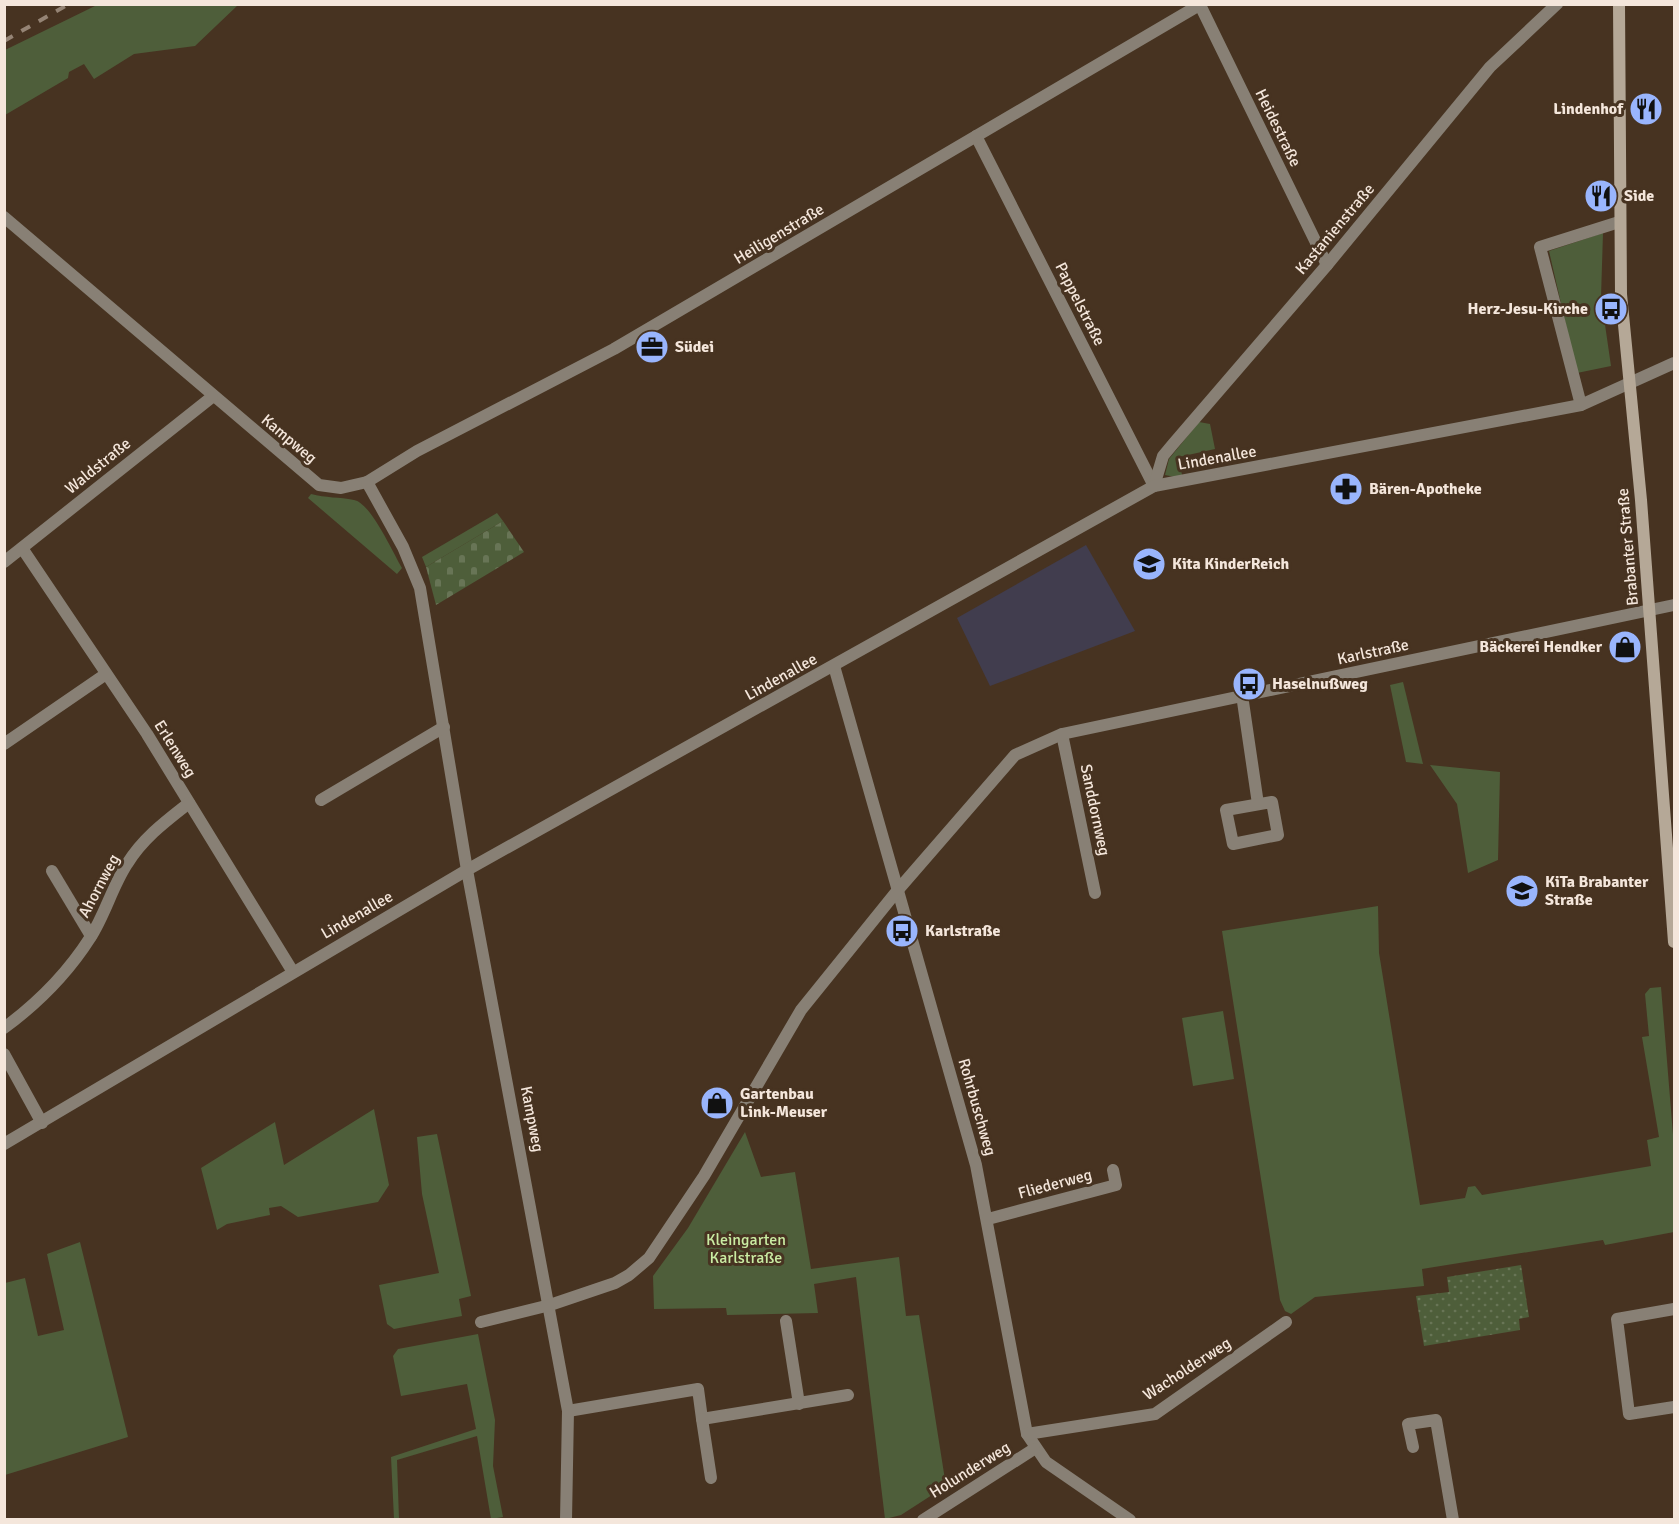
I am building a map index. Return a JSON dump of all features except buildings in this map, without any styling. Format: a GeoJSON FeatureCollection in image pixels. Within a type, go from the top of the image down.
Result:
{"type":"FeatureCollection","features":[{"type":"Feature","properties":{"kind":"main road","name":"Brabanter Straße"},"geometry":{"type":"LineString","coordinates":[[1618,4],[1621,294],[1650,610],[1674,942]]}},
{"type":"Feature","properties":{"kind":"street","name":"Kastanienstraße"},"geometry":{"type":"LineString","coordinates":[[1154,486],[1163,456],[1327,265],[1490,67],[1557,4]]}},
{"type":"Feature","properties":{"kind":"street","name":"Heidestraße"},"geometry":{"type":"LineString","coordinates":[[1200,5],[1327,265]]}},
{"type":"Feature","properties":{"kind":"street","name":"Heiligenstraße"},"geometry":{"type":"LineString","coordinates":[[367,482],[417,451],[660,323],[1200,5]]}},
{"type":"Feature","properties":{"kind":"street","name":"Pappelstraße"},"geometry":{"type":"LineString","coordinates":[[976,136],[1154,486]]}},
{"type":"Feature","properties":{"kind":"street","name":"Kampweg"},"geometry":{"type":"LineString","coordinates":[[4,217],[212,397],[319,485],[341,488],[367,482],[403,548],[420,588],[468,870],[568,1411],[566,1520]]}},
{"type":"Feature","properties":{"kind":"street"},"geometry":{"type":"LineString","coordinates":[[1581,405],[1540,247],[1619,222]]}},
{"type":"Feature","properties":{"kind":"street","name":"Lindenallee"},"geometry":{"type":"LineString","coordinates":[[4,1144],[468,870],[1154,486],[1581,405],[1630,385],[1674,363]]}},
{"type":"Feature","properties":{"kind":"street","name":"Waldstraße"},"geometry":{"type":"LineString","coordinates":[[5,560],[212,397]]}},
{"type":"Feature","properties":{"kind":"street","name":"Erlenweg"},"geometry":{"type":"LineString","coordinates":[[22,548],[189,803],[293,972]]}},
{"type":"Feature","properties":{"kind":"street","name":"Karlstraße"},"geometry":{"type":"LineString","coordinates":[[482,1322],[550,1305],[615,1283],[629,1275],[649,1258],[704,1176],[801,1010],[897,891],[1015,755],[1062,734],[1674,605]]}},
{"type":"Feature","properties":{"kind":"street","name":"Rohrbuschweg"},"geometry":{"type":"LineString","coordinates":[[834,666],[976,1165],[1027,1434],[1034,1449],[1046,1462],[1128,1519]]}},
{"type":"Feature","properties":{"kind":"street"},"geometry":{"type":"LineString","coordinates":[[4,744],[106,674]]}},
{"type":"Feature","properties":{"kind":"street"},"geometry":{"type":"LineString","coordinates":[[1242,695],[1258,804]]}},
{"type":"Feature","properties":{"kind":"street"},"geometry":{"type":"LineString","coordinates":[[321,801],[444,727]]}},
{"type":"Feature","properties":{"kind":"street","name":"Sanddornweg"},"geometry":{"type":"LineString","coordinates":[[1062,734],[1095,893]]}},
{"type":"Feature","properties":{"kind":"street"},"geometry":{"type":"LineString","coordinates":[[1272,802],[1278,836],[1233,844],[1226,810],[1258,804],[1272,802]]}},
{"type":"Feature","properties":{"kind":"street","name":"Ahornweg"},"geometry":{"type":"LineString","coordinates":[[4,1028],[32,1008],[67,970],[91,936],[127,864],[154,830],[189,803]]}},
{"type":"Feature","properties":{"kind":"street","name":"Ahornweg"},"geometry":{"type":"LineString","coordinates":[[52,871],[91,936]]}},
{"type":"Feature","properties":{"kind":"street"},"geometry":{"type":"LineString","coordinates":[[4,1054],[42,1123]]}},
{"type":"Feature","properties":{"kind":"street","name":"Fliederweg"},"geometry":{"type":"LineString","coordinates":[[988,1220],[1116,1185],[1113,1170]]}},
{"type":"Feature","properties":{"kind":"street"},"geometry":{"type":"LineString","coordinates":[[1674,1309],[1617,1319],[1629,1414],[1674,1407]]}},
{"type":"Feature","properties":{"kind":"street"},"geometry":{"type":"LineString","coordinates":[[786,1321],[799,1404]]}},
{"type":"Feature","properties":{"kind":"street","name":"Wacholderweg"},"geometry":{"type":"LineString","coordinates":[[1027,1434],[1155,1414],[1286,1322]]}},
{"type":"Feature","properties":{"kind":"street"},"geometry":{"type":"LineString","coordinates":[[568,1411],[698,1389],[711,1478]]}},
{"type":"Feature","properties":{"kind":"street"},"geometry":{"type":"LineString","coordinates":[[702,1419],[848,1395]]}},
{"type":"Feature","properties":{"kind":"street"},"geometry":{"type":"LineString","coordinates":[[1413,1446],[1408,1424],[1436,1420],[1453,1520]]}},
{"type":"Feature","properties":{"kind":"street","name":"Holunderweg"},"geometry":{"type":"LineString","coordinates":[[923,1520],[1034,1449]]}},
{"type":"Feature","properties":{"kind":"shaded area"},"geometry":{"type":"Polygon","coordinates":[[[1086,545],[1135,631],[990,686],[957,618],[1086,545]]]}},
{"type":"Feature","properties":{"kind":"green space"},"geometry":{"type":"Polygon","coordinates":[[[97,5],[238,5],[195,46],[134,54],[94,79],[84,64],[69,72],[68,78],[5,115],[5,50],[97,5]]]}},
{"type":"Feature","properties":{"kind":"green space"},"geometry":{"type":"Polygon","coordinates":[[[1603,233],[1601,297],[1611,366],[1577,373],[1549,251],[1603,233]]]}},
{"type":"Feature","properties":{"kind":"green space"},"geometry":{"type":"Polygon","coordinates":[[[1199,422],[1210,424],[1215,449],[1179,457],[1182,475],[1175,477],[1165,475],[1169,459],[1199,422]]]}},
{"type":"Feature","properties":{"kind":"green space"},"geometry":{"type":"Polygon","coordinates":[[[311,494],[361,503],[374,519],[402,568],[397,574],[308,498],[311,494]]]}},
{"type":"Feature","properties":{"kind":"green space"},"geometry":{"type":"Polygon","coordinates":[[[497,513],[503,521],[426,567],[422,557],[497,513]]]}},
{"type":"Feature","properties":{"kind":"green space"},"geometry":{"type":"Polygon","coordinates":[[[503,521],[524,552],[436,605],[426,567],[503,521]]]}},
{"type":"Feature","properties":{"kind":"green space"},"geometry":{"type":"Polygon","coordinates":[[[1403,682],[1423,764],[1406,762],[1390,685],[1403,682]]]}},
{"type":"Feature","properties":{"kind":"green space"},"geometry":{"type":"Polygon","coordinates":[[[1430,765],[1500,772],[1498,860],[1468,873],[1457,804],[1430,765]]]}},
{"type":"Feature","properties":{"kind":"green space"},"geometry":{"type":"Polygon","coordinates":[[[1378,906],[1379,953],[1420,1205],[1465,1198],[1468,1187],[1475,1186],[1482,1195],[1651,1166],[1647,1140],[1659,1137],[1642,1037],[1649,1036],[1645,994],[1650,988],[1661,987],[1674,1147],[1674,1232],[1605,1245],[1603,1240],[1422,1269],[1424,1286],[1315,1297],[1291,1314],[1285,1311],[1280,1300],[1222,931],[1378,906]]]}},
{"type":"Feature","properties":{"kind":"green space"},"geometry":{"type":"Polygon","coordinates":[[[1223,1011],[1234,1079],[1193,1086],[1182,1018],[1223,1011]]]}},
{"type":"Feature","properties":{"kind":"green space"},"geometry":{"type":"Polygon","coordinates":[[[374,1109],[389,1185],[378,1202],[298,1217],[281,1206],[269,1208],[270,1215],[227,1224],[217,1230],[201,1168],[275,1122],[284,1165],[374,1109]]]}},
{"type":"Feature","properties":{"kind":"green space","name":"Kleingarten Karlstraße"},"geometry":{"type":"Polygon","coordinates":[[[745,1132],[761,1177],[795,1172],[811,1269],[899,1257],[906,1316],[919,1315],[946,1486],[901,1515],[885,1519],[856,1277],[814,1284],[818,1313],[727,1315],[726,1308],[654,1309],[653,1276],[688,1228],[745,1132]]]}},
{"type":"Feature","properties":{"kind":"green space"},"geometry":{"type":"Polygon","coordinates":[[[437,1134],[471,1296],[459,1299],[462,1316],[394,1329],[387,1324],[379,1285],[439,1273],[422,1194],[417,1137],[437,1134]]]}},
{"type":"Feature","properties":{"kind":"green space"},"geometry":{"type":"Polygon","coordinates":[[[80,1242],[128,1437],[5,1475],[5,1283],[25,1278],[38,1336],[64,1330],[47,1254],[80,1242]]]}},
{"type":"Feature","properties":{"kind":"green space"},"geometry":{"type":"Polygon","coordinates":[[[1521,1265],[1529,1317],[1519,1319],[1520,1330],[1424,1346],[1416,1296],[1449,1292],[1447,1277],[1521,1265]]]}},
{"type":"Feature","properties":{"kind":"green space"},"geometry":{"type":"Polygon","coordinates":[[[478,1334],[495,1420],[493,1466],[503,1517],[491,1519],[477,1436],[397,1460],[399,1519],[394,1519],[391,1457],[476,1429],[467,1384],[401,1396],[393,1356],[398,1349],[478,1334]]]}},
{"type":"Feature","properties":{"kind":"railway"},"geometry":{"type":"LineString","coordinates":[[4,41],[69,4]]}},
{"type":"Feature","properties":{"kind":"place","name":"Lindenhof"},"geometry":{"type":"Point","coordinates":[1646,109]}},
{"type":"Feature","properties":{"kind":"place","name":"Side"},"geometry":{"type":"Point","coordinates":[1601,196]}},
{"type":"Feature","properties":{"kind":"place","name":"Herz-Jesu-Kirche"},"geometry":{"type":"Point","coordinates":[1611,309]}},
{"type":"Feature","properties":{"kind":"place","name":"Südei"},"geometry":{"type":"Point","coordinates":[652,347]}},
{"type":"Feature","properties":{"kind":"place","name":"Bären-Apotheke"},"geometry":{"type":"Point","coordinates":[1346,489]}},
{"type":"Feature","properties":{"kind":"place","name":"Kita KinderReich"},"geometry":{"type":"Point","coordinates":[1149,564]}},
{"type":"Feature","properties":{"kind":"place","name":"Bäckerei Hendker"},"geometry":{"type":"Point","coordinates":[1625,647]}},
{"type":"Feature","properties":{"kind":"place","name":"Haselnußweg"},"geometry":{"type":"Point","coordinates":[1249,684]}},
{"type":"Feature","properties":{"kind":"place","name":"KiTa Brabanter Straße"},"geometry":{"type":"Point","coordinates":[1522,891]}},
{"type":"Feature","properties":{"kind":"place","name":"Karlstraße"},"geometry":{"type":"Point","coordinates":[902,931]}},
{"type":"Feature","properties":{"kind":"place","name":"Gartenbau Link-Meuser"},"geometry":{"type":"Point","coordinates":[717,1103]}}]}
